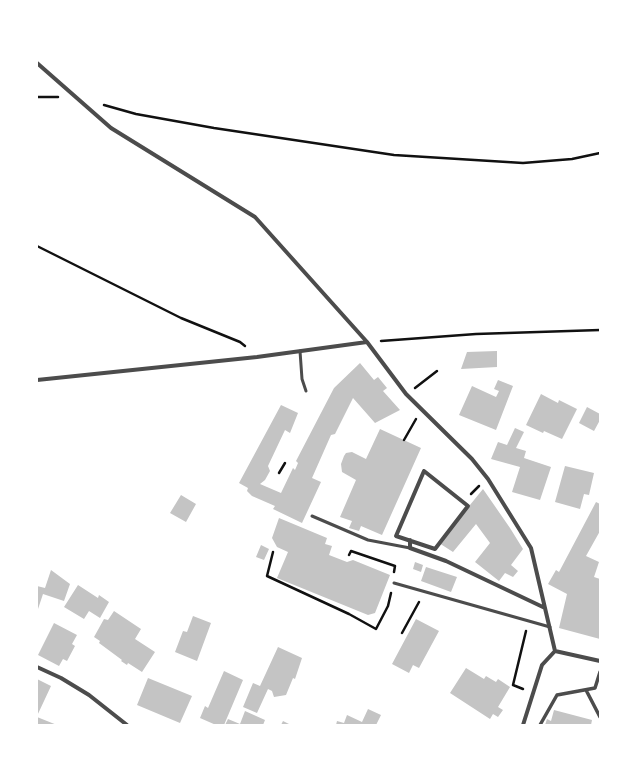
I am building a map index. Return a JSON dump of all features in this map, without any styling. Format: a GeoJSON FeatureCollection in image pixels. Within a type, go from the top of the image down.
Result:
{"type":"FeatureCollection","features":[{"type":"Feature","properties":{"kind":"street"},"geometry":{"type":"LineString","coordinates":[[37,63],[112,128],[255,217],[367,342],[406,394],[472,459],[488,479],[531,548],[555,651]]}},
{"type":"Feature","properties":{"kind":"street"},"geometry":{"type":"LineString","coordinates":[[37,380],[258,357],[367,342]]}},
{"type":"Feature","properties":{"kind":"street"},"geometry":{"type":"LineString","coordinates":[[424,471],[468,506],[435,549],[410,540],[396,536],[424,471]]}},
{"type":"Feature","properties":{"kind":"street"},"geometry":{"type":"LineString","coordinates":[[410,540],[410,548],[446,561],[545,608]]}},
{"type":"Feature","properties":{"kind":"street"},"geometry":{"type":"LineString","coordinates":[[523,725],[542,665],[555,651]]}},
{"type":"Feature","properties":{"kind":"street"},"geometry":{"type":"LineString","coordinates":[[555,651],[600,661]]}},
{"type":"Feature","properties":{"kind":"street"},"geometry":{"type":"LineString","coordinates":[[37,668],[61,678],[89,695],[127,725]]}},
{"type":"Feature","properties":{"kind":"street"},"geometry":{"type":"LineString","coordinates":[[540,725],[557,696],[595,688],[600,672]]}},
{"type":"Feature","properties":{"kind":"street"},"geometry":{"type":"LineString","coordinates":[[586,690],[600,717]]}},
{"type":"Feature","properties":{"kind":"lane"},"geometry":{"type":"LineString","coordinates":[[300,351],[302,379],[306,391]]}},
{"type":"Feature","properties":{"kind":"lane"},"geometry":{"type":"LineString","coordinates":[[312,516],[368,540],[410,548]]}},
{"type":"Feature","properties":{"kind":"lane"},"geometry":{"type":"LineString","coordinates":[[394,583],[550,627]]}},
{"type":"Feature","properties":{"kind":"path"},"geometry":{"type":"LineString","coordinates":[[98,103],[136,114],[214,128],[394,155],[523,163],[572,159],[600,153]]}},
{"type":"Feature","properties":{"kind":"path"},"geometry":{"type":"LineString","coordinates":[[37,246],[181,318],[240,342],[258,357]]}},
{"type":"Feature","properties":{"kind":"path"},"geometry":{"type":"LineString","coordinates":[[367,342],[476,334],[600,330]]}},
{"type":"Feature","properties":{"kind":"path"},"geometry":{"type":"LineString","coordinates":[[424,382],[437,371]]}},
{"type":"Feature","properties":{"kind":"path"},"geometry":{"type":"LineString","coordinates":[[404,440],[415,421]]}},
{"type":"Feature","properties":{"kind":"path"},"geometry":{"type":"LineString","coordinates":[[280,473],[285,463]]}},
{"type":"Feature","properties":{"kind":"path"},"geometry":{"type":"LineString","coordinates":[[470,496],[481,484]]}},
{"type":"Feature","properties":{"kind":"path"},"geometry":{"type":"LineString","coordinates":[[349,555],[351,551],[395,566]]}},
{"type":"Feature","properties":{"kind":"path"},"geometry":{"type":"LineString","coordinates":[[273,552],[267,576],[349,614],[376,629],[388,606],[394,583]]}},
{"type":"Feature","properties":{"kind":"path"},"geometry":{"type":"LineString","coordinates":[[402,633],[415,607],[427,592]]}},
{"type":"Feature","properties":{"kind":"path"},"geometry":{"type":"LineString","coordinates":[[528,620],[513,686],[533,693]]}},
{"type":"Feature","properties":{"kind":"building"},"geometry":{"type":"Polygon","coordinates":[[[497,351],[497,367],[461,369],[467,352],[497,351]]]}},
{"type":"Feature","properties":{"kind":"building"},"geometry":{"type":"Polygon","coordinates":[[[360,363],[374,380],[378,377],[387,388],[383,391],[400,410],[375,423],[353,398],[335,434],[331,435],[312,478],[321,482],[302,523],[273,509],[275,506],[252,496],[247,491],[248,488],[239,483],[281,405],[298,413],[290,433],[285,430],[268,466],[270,471],[265,480],[260,484],[281,493],[293,468],[295,470],[298,463],[296,461],[334,388],[360,363]]]}},
{"type":"Feature","properties":{"kind":"building"},"geometry":{"type":"Polygon","coordinates":[[[498,380],[513,386],[496,430],[459,415],[472,386],[496,397],[499,391],[494,389],[498,380]]]}},
{"type":"Feature","properties":{"kind":"building"},"geometry":{"type":"Polygon","coordinates":[[[541,394],[558,403],[559,400],[577,409],[562,439],[544,431],[543,433],[526,425],[541,394]]]}},
{"type":"Feature","properties":{"kind":"building"},"geometry":{"type":"Polygon","coordinates":[[[587,407],[600,414],[600,420],[594,431],[579,423],[587,407]]]}},
{"type":"Feature","properties":{"kind":"building"},"geometry":{"type":"Polygon","coordinates":[[[515,428],[524,432],[516,448],[526,451],[524,458],[551,467],[540,500],[512,492],[520,467],[491,459],[498,442],[507,445],[515,428]]]}},
{"type":"Feature","properties":{"kind":"building"},"geometry":{"type":"Polygon","coordinates":[[[380,429],[421,448],[382,535],[361,526],[359,531],[349,528],[352,521],[340,517],[356,480],[342,472],[341,464],[344,456],[346,453],[352,452],[366,459],[380,429]]]}},
{"type":"Feature","properties":{"kind":"building"},"geometry":{"type":"Polygon","coordinates":[[[565,466],[594,473],[589,495],[584,494],[580,509],[555,502],[565,466]]]}},
{"type":"Feature","properties":{"kind":"building"},"geometry":{"type":"Polygon","coordinates":[[[483,489],[523,549],[511,565],[518,571],[513,577],[505,573],[499,581],[475,562],[490,543],[476,524],[453,552],[439,543],[483,489]]]}},
{"type":"Feature","properties":{"kind":"building"},"geometry":{"type":"Polygon","coordinates":[[[181,495],[196,504],[186,522],[170,513],[181,495]]]}},
{"type":"Feature","properties":{"kind":"building"},"geometry":{"type":"Polygon","coordinates":[[[596,502],[600,504],[600,531],[586,556],[599,562],[594,577],[600,579],[600,639],[559,628],[567,594],[548,584],[556,570],[559,572],[596,502]]]}},
{"type":"Feature","properties":{"kind":"building"},"geometry":{"type":"Polygon","coordinates":[[[279,518],[327,538],[325,544],[332,546],[329,555],[347,562],[353,560],[390,575],[375,613],[368,615],[277,578],[288,552],[277,547],[272,538],[279,518]]]}},
{"type":"Feature","properties":{"kind":"building"},"geometry":{"type":"Polygon","coordinates":[[[261,545],[269,549],[264,560],[256,557],[261,545]]]}},
{"type":"Feature","properties":{"kind":"building"},"geometry":{"type":"Polygon","coordinates":[[[415,562],[423,565],[421,572],[413,569],[415,562]]]}},
{"type":"Feature","properties":{"kind":"building"},"geometry":{"type":"Polygon","coordinates":[[[426,567],[457,577],[451,592],[421,581],[426,567]]]}},
{"type":"Feature","properties":{"kind":"building"},"geometry":{"type":"Polygon","coordinates":[[[51,570],[70,584],[64,601],[43,594],[37,612],[37,586],[45,588],[51,570]]]}},
{"type":"Feature","properties":{"kind":"building"},"geometry":{"type":"Polygon","coordinates":[[[78,585],[98,598],[99,595],[109,602],[100,618],[89,611],[84,619],[64,607],[78,585]]]}},
{"type":"Feature","properties":{"kind":"building"},"geometry":{"type":"Polygon","coordinates":[[[114,611],[141,629],[135,639],[155,652],[142,672],[128,663],[127,665],[121,661],[122,660],[99,643],[100,641],[94,637],[104,619],[108,620],[114,611]]]}},
{"type":"Feature","properties":{"kind":"building"},"geometry":{"type":"Polygon","coordinates":[[[193,616],[211,623],[197,661],[175,652],[183,631],[187,632],[193,616]]]}},
{"type":"Feature","properties":{"kind":"building"},"geometry":{"type":"Polygon","coordinates":[[[416,619],[439,631],[419,668],[413,665],[409,673],[392,664],[416,619]]]}},
{"type":"Feature","properties":{"kind":"building"},"geometry":{"type":"Polygon","coordinates":[[[54,623],[77,635],[72,644],[75,646],[67,661],[63,659],[59,666],[38,655],[54,623]]]}},
{"type":"Feature","properties":{"kind":"building"},"geometry":{"type":"Polygon","coordinates":[[[278,647],[302,658],[295,679],[293,678],[286,695],[274,697],[272,691],[268,689],[257,713],[243,707],[253,683],[260,686],[278,647]]]}},
{"type":"Feature","properties":{"kind":"building"},"geometry":{"type":"Polygon","coordinates":[[[466,668],[484,679],[486,676],[496,682],[498,679],[510,687],[498,707],[503,710],[498,717],[493,714],[490,719],[450,693],[466,668]]]}},
{"type":"Feature","properties":{"kind":"building"},"geometry":{"type":"Polygon","coordinates":[[[224,671],[243,680],[224,725],[216,725],[200,718],[205,706],[208,708],[224,671]]]}},
{"type":"Feature","properties":{"kind":"building"},"geometry":{"type":"Polygon","coordinates":[[[148,678],[192,696],[180,723],[137,705],[148,678]]]}},
{"type":"Feature","properties":{"kind":"building"},"geometry":{"type":"Polygon","coordinates":[[[37,679],[51,686],[37,716],[37,679]]]}},
{"type":"Feature","properties":{"kind":"building"},"geometry":{"type":"Polygon","coordinates":[[[368,709],[381,715],[376,725],[336,725],[337,721],[344,723],[347,715],[362,722],[368,709]]]}},
{"type":"Feature","properties":{"kind":"building"},"geometry":{"type":"Polygon","coordinates":[[[554,710],[592,720],[591,725],[545,725],[547,719],[551,721],[554,710]]]}},
{"type":"Feature","properties":{"kind":"building"},"geometry":{"type":"Polygon","coordinates":[[[245,711],[265,720],[263,725],[225,725],[228,719],[240,724],[245,711]]]}},
{"type":"Feature","properties":{"kind":"building"},"geometry":{"type":"Polygon","coordinates":[[[37,717],[57,725],[37,725],[37,717]]]}},
{"type":"Feature","properties":{"kind":"building"},"geometry":{"type":"Polygon","coordinates":[[[283,721],[291,725],[281,725],[283,721]]]}}]}
